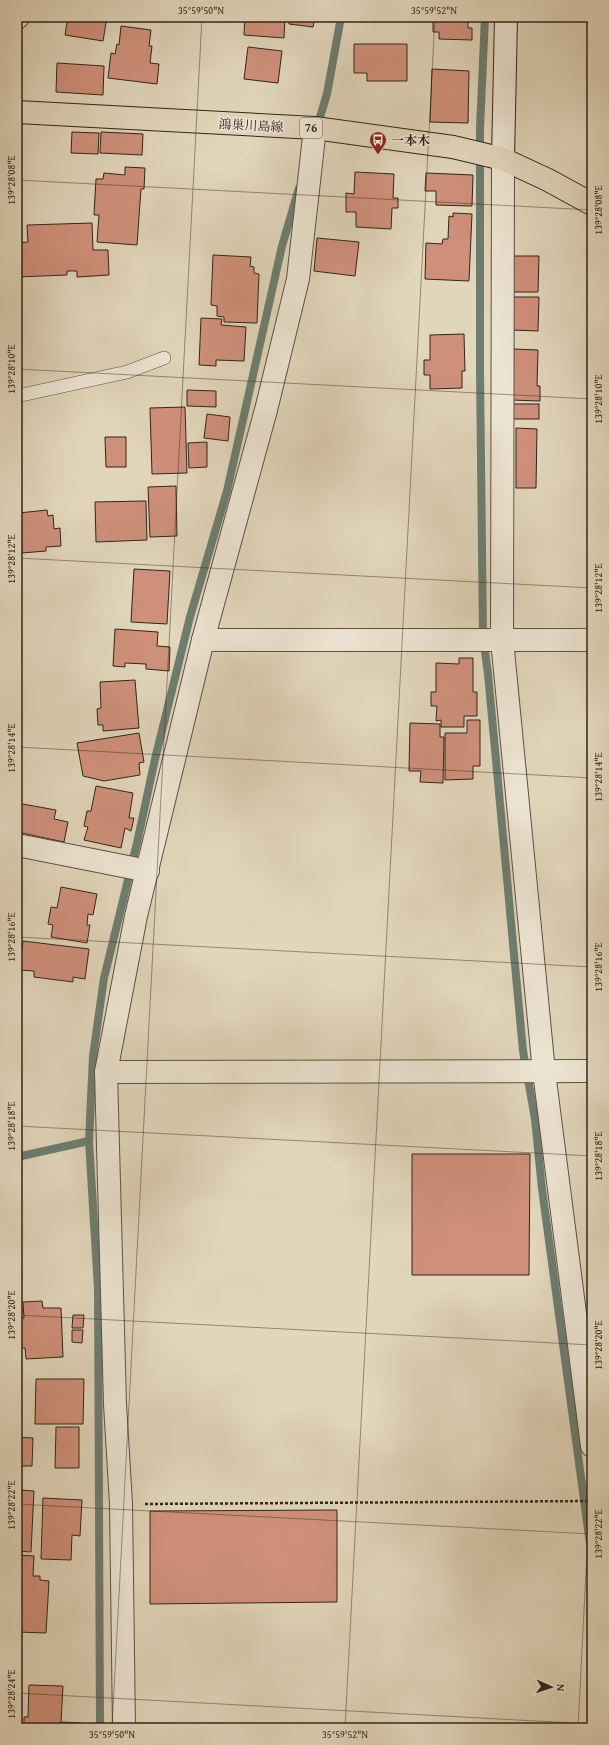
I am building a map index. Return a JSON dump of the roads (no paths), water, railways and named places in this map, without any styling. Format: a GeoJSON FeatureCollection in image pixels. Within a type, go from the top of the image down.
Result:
{"type":"FeatureCollection","features":[{"type":"Feature","properties":{"kind":"main road","name":"鴻巣川島線"},"geometry":{"type":"LineString","coordinates":[[17,112],[315,128],[453,147],[503,159],[548,180],[592,204]]}},
{"type":"Feature","properties":{"kind":"street"},"geometry":{"type":"LineString","coordinates":[[506,17],[503,159],[502,640],[544,1072],[592,1446]]}},
{"type":"Feature","properties":{"kind":"street"},"geometry":{"type":"LineString","coordinates":[[124,1728],[121,1504],[115,1404],[106,1072],[136,916],[203,640],[266,410],[298,279],[315,128]]}},
{"type":"Feature","properties":{"kind":"street"},"geometry":{"type":"LineString","coordinates":[[203,640],[592,640]]}},
{"type":"Feature","properties":{"kind":"street"},"geometry":{"type":"LineString","coordinates":[[17,845],[148,871]]}},
{"type":"Feature","properties":{"kind":"street"},"geometry":{"type":"LineString","coordinates":[[106,1072],[592,1071]]}},
{"type":"Feature","properties":{"kind":"lane"},"geometry":{"type":"LineString","coordinates":[[17,396],[127,372],[164,358]]}},
{"type":"Feature","properties":{"kind":"waterway"},"geometry":{"type":"LineString","coordinates":[[317,127],[327,94],[341,17]]}},
{"type":"Feature","properties":{"kind":"waterway"},"geometry":{"type":"LineString","coordinates":[[485,17],[480,128],[480,373],[483,636],[488,674],[523,1051],[535,1119],[542,1189],[592,1559]]}},
{"type":"Feature","properties":{"kind":"waterway"},"geometry":{"type":"LineString","coordinates":[[100,1728],[98,1289],[89,1141],[93,1056],[104,978],[137,843],[155,759],[190,617],[227,491],[282,246],[299,188]]}},
{"type":"Feature","properties":{"kind":"waterway"},"geometry":{"type":"LineString","coordinates":[[17,1157],[89,1141]]}},
{"type":"Feature","properties":{"kind":"place","name":"一本木"},"geometry":{"type":"Point","coordinates":[378,155]}}]}
